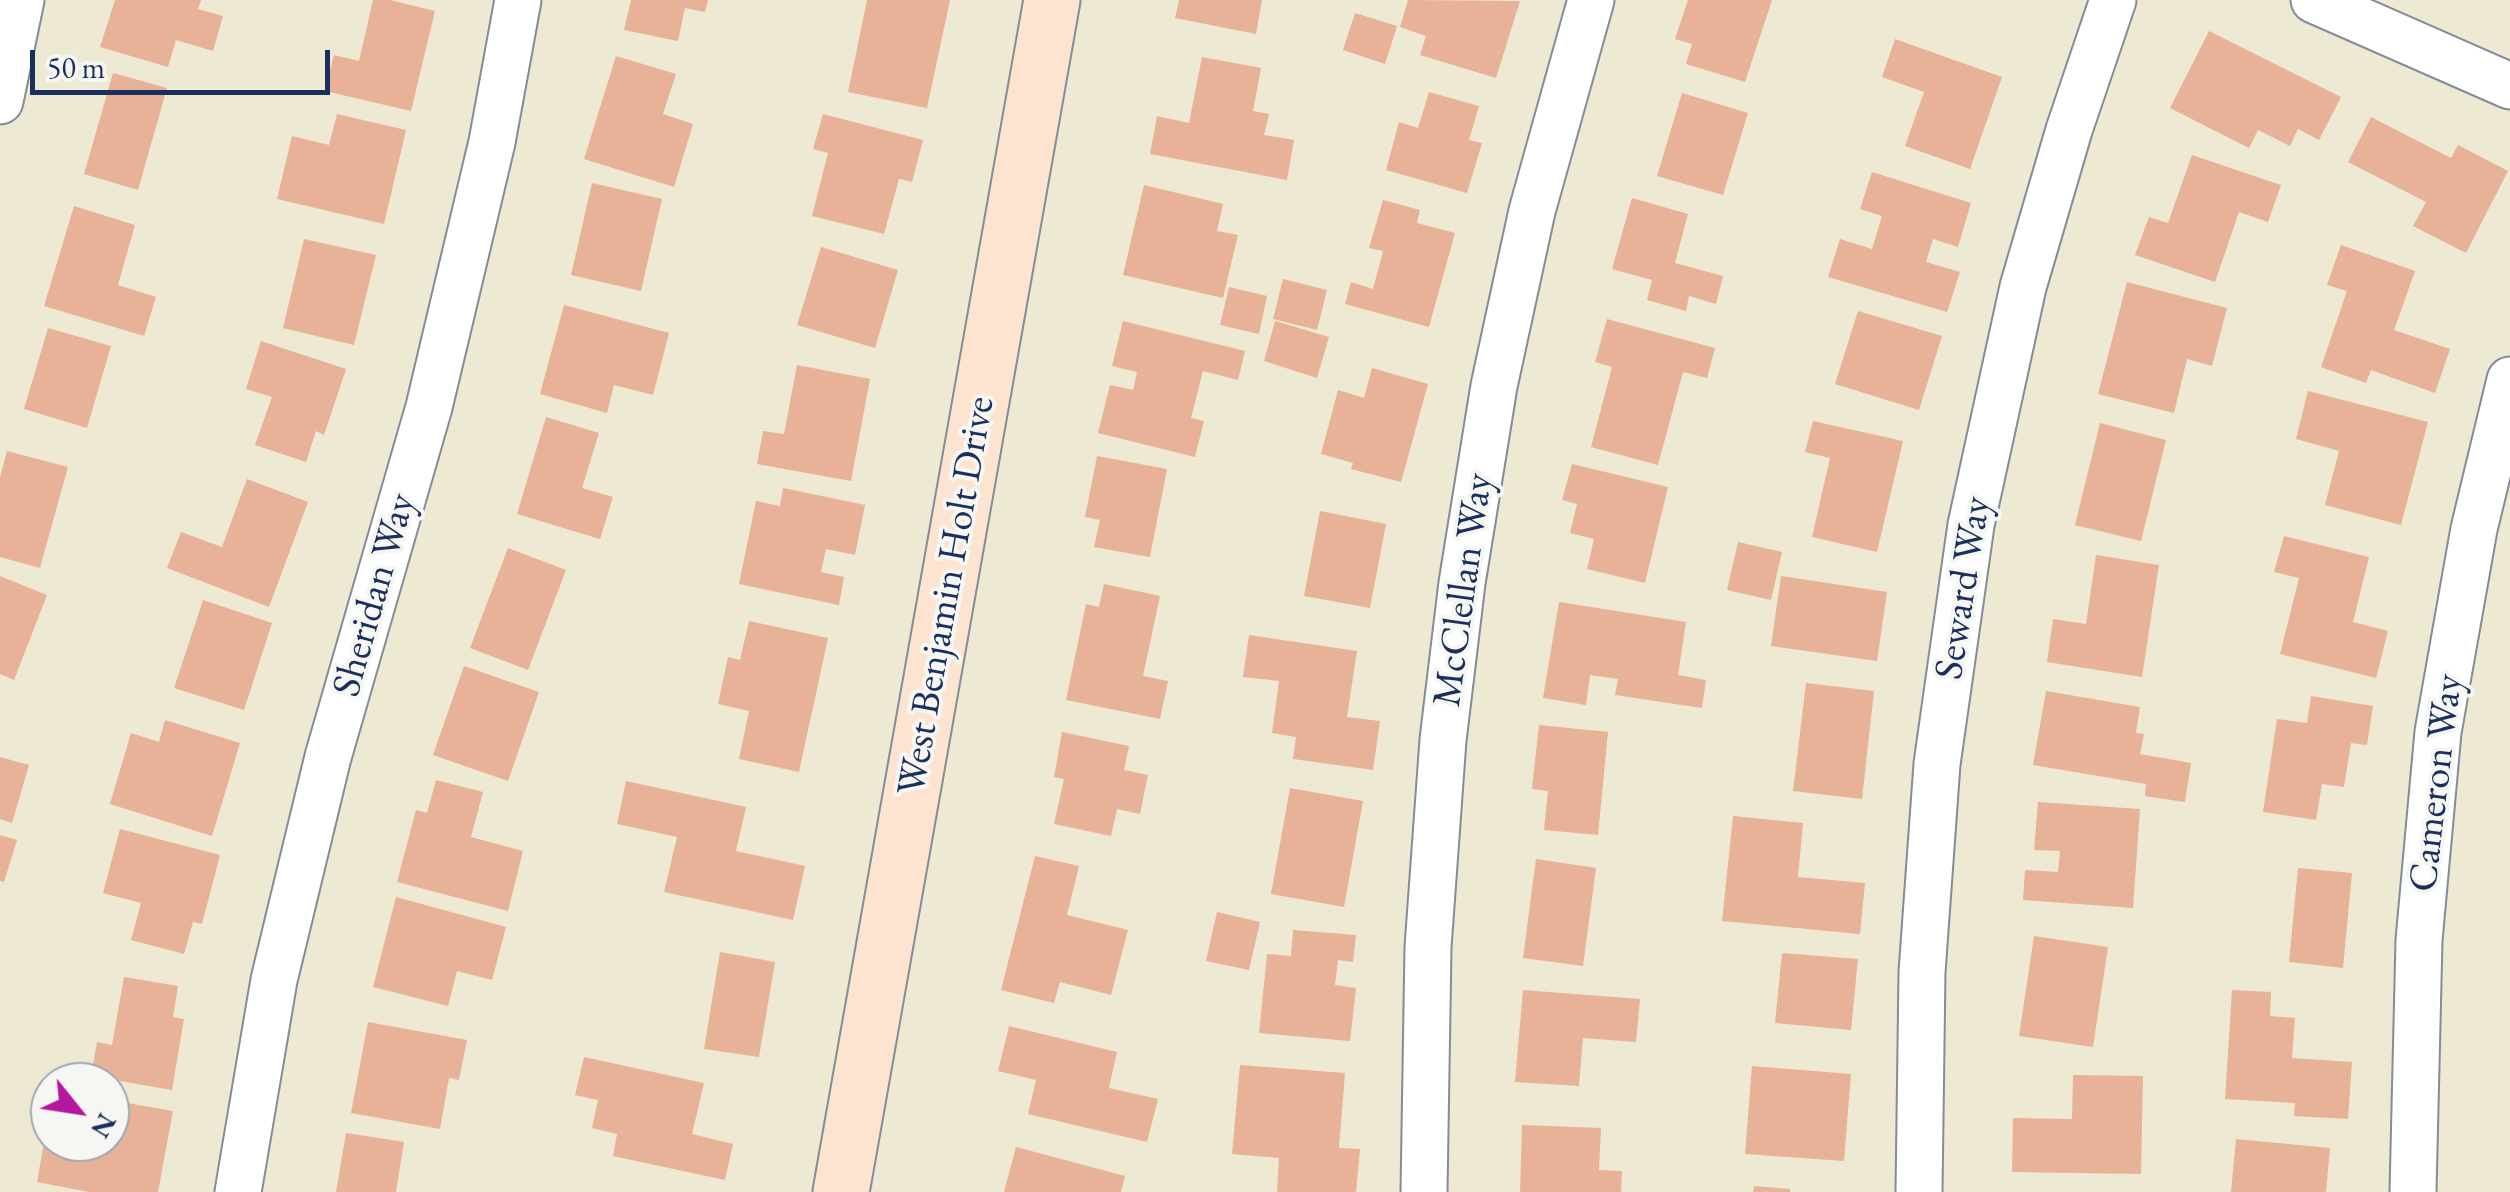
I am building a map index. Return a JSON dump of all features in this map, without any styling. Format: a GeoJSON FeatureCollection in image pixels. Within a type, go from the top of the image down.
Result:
{"type":"FeatureCollection","features":[{"type":"Feature","properties":{"kind":"main road","name":"West Benjamin Holt Drive"},"geometry":{"type":"LineString","coordinates":[[841,1192],[1052,0]]}},
{"type":"Feature","properties":{"kind":"street"},"geometry":{"type":"LineString","coordinates":[[0,101],[21,0]]}},
{"type":"Feature","properties":{"kind":"street","name":"Sheridan Way"},"geometry":{"type":"LineString","coordinates":[[238,1192],[274,980],[328,757],[429,407],[492,142],[518,0]]}},
{"type":"Feature","properties":{"kind":"street","name":"McClellan Way"},"geometry":{"type":"LineString","coordinates":[[1424,1192],[1428,947],[1443,740],[1462,583],[1494,386],[1532,211],[1591,0]]}},
{"type":"Feature","properties":{"kind":"street","name":"Seward Way"},"geometry":{"type":"LineString","coordinates":[[1919,1192],[1922,972],[1936,764],[1971,525],[2023,287],[2068,130],[2113,0]]}},
{"type":"Feature","properties":{"kind":"street"},"geometry":{"type":"LineString","coordinates":[[2314,0],[2510,86]]}},
{"type":"Feature","properties":{"kind":"street","name":"Cameron Way"},"geometry":{"type":"LineString","coordinates":[[2413,1192],[2419,940],[2438,732],[2474,528],[2510,380]]}},
{"type":"Feature","properties":{"kind":"building"},"geometry":{"type":"Polygon","coordinates":[[[115,0],[201,0],[198,9],[223,16],[213,51],[176,40],[168,67],[100,47],[115,0]]]}},
{"type":"Feature","properties":{"kind":"building"},"geometry":{"type":"Polygon","coordinates":[[[373,0],[435,11],[411,111],[325,91],[334,55],[359,61],[373,0]]]}},
{"type":"Feature","properties":{"kind":"building"},"geometry":{"type":"Polygon","coordinates":[[[631,0],[708,0],[705,12],[685,8],[678,41],[624,30],[631,0]]]}},
{"type":"Feature","properties":{"kind":"building"},"geometry":{"type":"Polygon","coordinates":[[[867,0],[950,0],[927,108],[848,92],[867,0]]]}},
{"type":"Feature","properties":{"kind":"building"},"geometry":{"type":"Polygon","coordinates":[[[1179,0],[1262,0],[1256,34],[1175,18],[1179,0]]]}},
{"type":"Feature","properties":{"kind":"building"},"geometry":{"type":"Polygon","coordinates":[[[1408,0],[1520,1],[1496,78],[1420,55],[1426,36],[1400,27],[1408,0]]]}},
{"type":"Feature","properties":{"kind":"building"},"geometry":{"type":"Polygon","coordinates":[[[1688,0],[1772,0],[1745,82],[1686,64],[1692,44],[1675,39],[1688,0]]]}},
{"type":"Feature","properties":{"kind":"building"},"geometry":{"type":"Polygon","coordinates":[[[1355,13],[1397,26],[1385,64],[1343,50],[1355,13]]]}},
{"type":"Feature","properties":{"kind":"building"},"geometry":{"type":"Polygon","coordinates":[[[2209,31],[2341,97],[2319,140],[2298,129],[2290,146],[2258,130],[2249,148],[2170,108],[2209,31]]]}},
{"type":"Feature","properties":{"kind":"building"},"geometry":{"type":"Polygon","coordinates":[[[1895,39],[2002,77],[1970,169],[1905,146],[1924,92],[1882,77],[1895,39]]]}},
{"type":"Feature","properties":{"kind":"building"},"geometry":{"type":"Polygon","coordinates":[[[616,56],[676,74],[663,114],[693,124],[674,187],[584,159],[616,56]]]}},
{"type":"Feature","properties":{"kind":"building"},"geometry":{"type":"Polygon","coordinates":[[[1202,57],[1261,68],[1253,111],[1269,114],[1264,135],[1294,140],[1287,180],[1150,154],[1157,116],[1189,123],[1202,57]]]}},
{"type":"Feature","properties":{"kind":"building"},"geometry":{"type":"Polygon","coordinates":[[[113,73],[167,88],[138,190],[84,174],[113,73]]]}},
{"type":"Feature","properties":{"kind":"building"},"geometry":{"type":"Polygon","coordinates":[[[1429,92],[1479,106],[1469,140],[1482,143],[1467,193],[1386,170],[1399,122],[1418,128],[1429,92]]]}},
{"type":"Feature","properties":{"kind":"building"},"geometry":{"type":"Polygon","coordinates":[[[1682,93],[1748,113],[1723,195],[1657,176],[1682,93]]]}},
{"type":"Feature","properties":{"kind":"building"},"geometry":{"type":"Polygon","coordinates":[[[337,114],[406,130],[384,224],[277,199],[292,136],[329,145],[337,114]]]}},
{"type":"Feature","properties":{"kind":"building"},"geometry":{"type":"Polygon","coordinates":[[[823,114],[923,140],[912,182],[899,179],[884,234],[812,216],[828,153],[813,149],[823,114]]]}},
{"type":"Feature","properties":{"kind":"building"},"geometry":{"type":"Polygon","coordinates":[[[2371,117],[2451,158],[2458,145],[2508,171],[2466,253],[2413,226],[2426,202],[2348,162],[2371,117]]]}},
{"type":"Feature","properties":{"kind":"building"},"geometry":{"type":"Polygon","coordinates":[[[2192,155],[2281,185],[2268,222],[2239,212],[2215,282],[2135,255],[2149,217],[2168,223],[2192,155]]]}},
{"type":"Feature","properties":{"kind":"building"},"geometry":{"type":"Polygon","coordinates":[[[1872,172],[1971,203],[1958,247],[1933,239],[1926,262],[1960,272],[1947,312],[1828,277],[1840,239],[1872,249],[1882,216],[1860,209],[1872,172]]]}},
{"type":"Feature","properties":{"kind":"building"},"geometry":{"type":"Polygon","coordinates":[[[592,183],[662,199],[641,291],[571,275],[592,183]]]}},
{"type":"Feature","properties":{"kind":"building"},"geometry":{"type":"Polygon","coordinates":[[[1144,185],[1223,204],[1217,231],[1238,235],[1223,298],[1123,275],[1144,185]]]}},
{"type":"Feature","properties":{"kind":"building"},"geometry":{"type":"Polygon","coordinates":[[[1632,198],[1688,214],[1675,263],[1723,276],[1716,304],[1689,296],[1686,311],[1647,300],[1652,280],[1612,269],[1632,198]]]}},
{"type":"Feature","properties":{"kind":"building"},"geometry":{"type":"Polygon","coordinates":[[[1383,200],[1420,210],[1417,223],[1455,233],[1429,327],[1345,304],[1351,282],[1373,289],[1383,251],[1369,248],[1383,200]]]}},
{"type":"Feature","properties":{"kind":"building"},"geometry":{"type":"Polygon","coordinates":[[[74,206],[135,225],[118,285],[156,297],[144,336],[44,306],[74,206]]]}},
{"type":"Feature","properties":{"kind":"building"},"geometry":{"type":"Polygon","coordinates":[[[304,239],[376,255],[354,345],[283,328],[304,239]]]}},
{"type":"Feature","properties":{"kind":"building"},"geometry":{"type":"Polygon","coordinates":[[[2341,245],[2415,271],[2394,330],[2450,349],[2435,393],[2371,370],[2366,383],[2321,367],[2347,291],[2327,285],[2341,245]]]}},
{"type":"Feature","properties":{"kind":"building"},"geometry":{"type":"Polygon","coordinates":[[[821,247],[898,270],[875,348],[797,325],[821,247]]]}},
{"type":"Feature","properties":{"kind":"building"},"geometry":{"type":"Polygon","coordinates":[[[1283,279],[1327,290],[1317,330],[1273,319],[1283,279]]]}},
{"type":"Feature","properties":{"kind":"building"},"geometry":{"type":"Polygon","coordinates":[[[2127,282],[2227,308],[2212,366],[2187,359],[2174,413],[2098,394],[2127,282]]]}},
{"type":"Feature","properties":{"kind":"building"},"geometry":{"type":"Polygon","coordinates":[[[1229,287],[1267,296],[1259,334],[1220,325],[1229,287]]]}},
{"type":"Feature","properties":{"kind":"building"},"geometry":{"type":"Polygon","coordinates":[[[564,305],[669,333],[653,395],[614,385],[607,413],[540,394],[564,305]]]}},
{"type":"Feature","properties":{"kind":"building"},"geometry":{"type":"Polygon","coordinates":[[[1858,311],[1942,336],[1919,410],[1835,384],[1858,311]]]}},
{"type":"Feature","properties":{"kind":"building"},"geometry":{"type":"Polygon","coordinates":[[[1607,319],[1715,348],[1707,378],[1683,372],[1658,465],[1591,447],[1612,367],[1595,362],[1607,319]]]}},
{"type":"Feature","properties":{"kind":"building"},"geometry":{"type":"Polygon","coordinates":[[[1123,321],[1245,351],[1238,380],[1203,371],[1191,418],[1204,421],[1195,457],[1098,433],[1110,385],[1133,390],[1137,372],[1112,366],[1123,321]]]}},
{"type":"Feature","properties":{"kind":"building"},"geometry":{"type":"Polygon","coordinates":[[[1275,321],[1329,337],[1317,378],[1264,361],[1275,321]]]}},
{"type":"Feature","properties":{"kind":"building"},"geometry":{"type":"Polygon","coordinates":[[[48,328],[111,346],[87,428],[24,409],[48,328]]]}},
{"type":"Feature","properties":{"kind":"building"},"geometry":{"type":"Polygon","coordinates":[[[261,341],[346,369],[324,435],[316,431],[306,462],[255,445],[272,397],[246,389],[261,341]]]}},
{"type":"Feature","properties":{"kind":"building"},"geometry":{"type":"Polygon","coordinates":[[[797,365],[870,379],[851,481],[757,464],[763,431],[784,434],[797,365]]]}},
{"type":"Feature","properties":{"kind":"building"},"geometry":{"type":"Polygon","coordinates":[[[1372,368],[1428,384],[1401,482],[1351,469],[1353,463],[1321,454],[1338,390],[1364,398],[1372,368]]]}},
{"type":"Feature","properties":{"kind":"building"},"geometry":{"type":"Polygon","coordinates":[[[2308,391],[2428,422],[2401,525],[2325,505],[2339,451],[2296,439],[2308,391]]]}},
{"type":"Feature","properties":{"kind":"building"},"geometry":{"type":"Polygon","coordinates":[[[546,417],[599,433],[582,488],[613,497],[600,539],[517,514],[546,417]]]}},
{"type":"Feature","properties":{"kind":"building"},"geometry":{"type":"Polygon","coordinates":[[[1813,421],[1903,441],[1877,552],[1812,537],[1830,458],[1805,452],[1813,421]]]}},
{"type":"Feature","properties":{"kind":"building"},"geometry":{"type":"Polygon","coordinates":[[[2100,423],[2166,440],[2141,541],[2075,525],[2100,423]]]}},
{"type":"Feature","properties":{"kind":"building"},"geometry":{"type":"Polygon","coordinates":[[[7,451],[68,467],[40,568],[0,557],[0,477],[7,451]]]}},
{"type":"Feature","properties":{"kind":"building"},"geometry":{"type":"Polygon","coordinates":[[[1097,456],[1167,469],[1150,557],[1094,547],[1100,520],[1085,517],[1097,456]]]}},
{"type":"Feature","properties":{"kind":"building"},"geometry":{"type":"Polygon","coordinates":[[[1572,464],[1668,487],[1645,583],[1587,569],[1594,539],[1570,533],[1577,504],[1562,500],[1572,464]]]}},
{"type":"Feature","properties":{"kind":"building"},"geometry":{"type":"Polygon","coordinates":[[[247,479],[308,502],[269,607],[167,568],[181,532],[222,547],[247,479]]]}},
{"type":"Feature","properties":{"kind":"building"},"geometry":{"type":"Polygon","coordinates":[[[783,488],[865,505],[855,555],[826,549],[821,572],[844,577],[839,605],[739,584],[756,501],[780,506],[783,488]]]}},
{"type":"Feature","properties":{"kind":"building"},"geometry":{"type":"Polygon","coordinates":[[[1320,511],[1386,524],[1370,608],[1304,596],[1320,511]]]}},
{"type":"Feature","properties":{"kind":"building"},"geometry":{"type":"Polygon","coordinates":[[[2284,536],[2369,557],[2353,622],[2388,631],[2376,678],[2280,654],[2299,578],[2274,572],[2284,536]]]}},
{"type":"Feature","properties":{"kind":"building"},"geometry":{"type":"Polygon","coordinates":[[[1738,542],[1782,552],[1771,600],[1727,590],[1738,542]]]}},
{"type":"Feature","properties":{"kind":"building"},"geometry":{"type":"Polygon","coordinates":[[[508,548],[566,570],[528,670],[470,648],[508,548]]]}},
{"type":"Feature","properties":{"kind":"building"},"geometry":{"type":"Polygon","coordinates":[[[2096,555],[2159,565],[2142,677],[2047,662],[2053,619],[2086,624],[2096,555]]]}},
{"type":"Feature","properties":{"kind":"building"},"geometry":{"type":"Polygon","coordinates":[[[0,576],[47,595],[14,680],[0,674],[0,576]]]}},
{"type":"Feature","properties":{"kind":"building"},"geometry":{"type":"Polygon","coordinates":[[[1781,576],[1887,592],[1877,661],[1771,646],[1781,576]]]}},
{"type":"Feature","properties":{"kind":"building"},"geometry":{"type":"Polygon","coordinates":[[[1104,584],[1160,596],[1143,676],[1168,681],[1160,719],[1066,700],[1086,604],[1099,607],[1104,584]]]}},
{"type":"Feature","properties":{"kind":"building"},"geometry":{"type":"Polygon","coordinates":[[[203,600],[272,623],[244,710],[174,688],[203,600]]]}},
{"type":"Feature","properties":{"kind":"building"},"geometry":{"type":"Polygon","coordinates":[[[1559,602],[1686,622],[1678,675],[1706,680],[1702,708],[1615,695],[1618,679],[1590,675],[1586,705],[1543,698],[1559,602]]]}},
{"type":"Feature","properties":{"kind":"building"},"geometry":{"type":"Polygon","coordinates":[[[749,621],[828,638],[799,772],[739,759],[749,711],[718,704],[728,657],[740,660],[749,621]]]}},
{"type":"Feature","properties":{"kind":"building"},"geometry":{"type":"Polygon","coordinates":[[[1249,635],[1357,651],[1347,717],[1380,721],[1373,770],[1293,759],[1296,737],[1272,733],[1279,681],[1243,677],[1249,635]]]}},
{"type":"Feature","properties":{"kind":"building"},"geometry":{"type":"Polygon","coordinates":[[[464,666],[539,692],[508,781],[433,755],[464,666]]]}},
{"type":"Feature","properties":{"kind":"building"},"geometry":{"type":"Polygon","coordinates":[[[1806,683],[1874,691],[1862,799],[1793,791],[1806,683]]]}},
{"type":"Feature","properties":{"kind":"building"},"geometry":{"type":"Polygon","coordinates":[[[2046,691],[2140,707],[2136,733],[2144,734],[2140,754],[2191,763],[2185,802],[2145,796],[2146,784],[2033,765],[2046,691]]]}},
{"type":"Feature","properties":{"kind":"building"},"geometry":{"type":"Polygon","coordinates":[[[2311,696],[2373,706],[2367,745],[2351,743],[2344,787],[2322,784],[2316,820],[2263,812],[2277,719],[2307,723],[2311,696]]]}},
{"type":"Feature","properties":{"kind":"building"},"geometry":{"type":"Polygon","coordinates":[[[165,720],[240,743],[212,836],[110,804],[131,733],[159,742],[165,720]]]}},
{"type":"Feature","properties":{"kind":"building"},"geometry":{"type":"Polygon","coordinates":[[[1539,725],[1608,732],[1598,835],[1544,830],[1548,791],[1532,789],[1539,725]]]}},
{"type":"Feature","properties":{"kind":"building"},"geometry":{"type":"Polygon","coordinates":[[[1062,732],[1129,746],[1124,770],[1148,775],[1140,814],[1117,809],[1111,836],[1054,824],[1064,779],[1054,777],[1062,732]]]}},
{"type":"Feature","properties":{"kind":"building"},"geometry":{"type":"Polygon","coordinates":[[[0,757],[29,765],[12,823],[0,819],[0,757]]]}},
{"type":"Feature","properties":{"kind":"building"},"geometry":{"type":"Polygon","coordinates":[[[436,780],[483,792],[471,837],[523,851],[508,911],[397,882],[416,810],[427,813],[436,780]]]}},
{"type":"Feature","properties":{"kind":"building"},"geometry":{"type":"Polygon","coordinates":[[[626,781],[746,807],[736,851],[805,866],[793,920],[664,892],[677,837],[617,824],[626,781]]]}},
{"type":"Feature","properties":{"kind":"building"},"geometry":{"type":"Polygon","coordinates":[[[1290,788],[1363,801],[1344,907],[1271,894],[1290,788]]]}},
{"type":"Feature","properties":{"kind":"building"},"geometry":{"type":"Polygon","coordinates":[[[2038,802],[2140,809],[2133,908],[2023,900],[2025,870],[2058,872],[2060,851],[2034,850],[2038,802]]]}},
{"type":"Feature","properties":{"kind":"building"},"geometry":{"type":"Polygon","coordinates":[[[1733,816],[1803,823],[1798,877],[1865,883],[1860,934],[1722,921],[1733,816]]]}},
{"type":"Feature","properties":{"kind":"building"},"geometry":{"type":"Polygon","coordinates":[[[120,829],[220,855],[202,924],[193,922],[184,954],[131,940],[141,903],[103,893],[120,829]]]}},
{"type":"Feature","properties":{"kind":"building"},"geometry":{"type":"Polygon","coordinates":[[[0,835],[17,840],[4,882],[0,881],[0,835]]]}},
{"type":"Feature","properties":{"kind":"building"},"geometry":{"type":"Polygon","coordinates":[[[1035,856],[1079,866],[1067,915],[1128,930],[1111,995],[1060,982],[1054,1003],[1001,990],[1035,856]]]}},
{"type":"Feature","properties":{"kind":"building"},"geometry":{"type":"Polygon","coordinates":[[[1536,859],[1596,868],[1583,966],[1523,958],[1536,859]]]}},
{"type":"Feature","properties":{"kind":"building"},"geometry":{"type":"Polygon","coordinates":[[[2298,868],[2352,873],[2343,968],[2289,962],[2298,868]]]}},
{"type":"Feature","properties":{"kind":"building"},"geometry":{"type":"Polygon","coordinates":[[[396,897],[506,927],[492,980],[457,971],[448,1006],[373,987],[396,897]]]}},
{"type":"Feature","properties":{"kind":"building"},"geometry":{"type":"Polygon","coordinates":[[[1217,912],[1260,922],[1249,970],[1206,961],[1217,912]]]}},
{"type":"Feature","properties":{"kind":"building"},"geometry":{"type":"Polygon","coordinates":[[[1293,930],[1356,935],[1353,962],[1338,960],[1335,985],[1356,988],[1350,1041],[1259,1033],[1267,954],[1291,956],[1293,930]]]}},
{"type":"Feature","properties":{"kind":"building"},"geometry":{"type":"Polygon","coordinates":[[[2034,936],[2108,947],[2093,1047],[2019,1036],[2034,936]]]}},
{"type":"Feature","properties":{"kind":"building"},"geometry":{"type":"Polygon","coordinates":[[[720,952],[775,962],[759,1057],[704,1049],[720,952]]]}},
{"type":"Feature","properties":{"kind":"building"},"geometry":{"type":"Polygon","coordinates":[[[1782,953],[1858,959],[1851,1030],[1775,1023],[1782,953]]]}},
{"type":"Feature","properties":{"kind":"building"},"geometry":{"type":"Polygon","coordinates":[[[124,977],[178,986],[173,1017],[184,1019],[172,1090],[130,1083],[130,1062],[93,1062],[97,1042],[112,1045],[124,977]]]}},
{"type":"Feature","properties":{"kind":"building"},"geometry":{"type":"Polygon","coordinates":[[[1523,990],[1640,999],[1636,1042],[1583,1038],[1579,1086],[1515,1082],[1523,990]]]}},
{"type":"Feature","properties":{"kind":"building"},"geometry":{"type":"Polygon","coordinates":[[[2232,990],[2271,992],[2270,1016],[2295,1018],[2292,1058],[2352,1062],[2348,1119],[2294,1116],[2295,1103],[2225,1099],[2232,990]]]}},
{"type":"Feature","properties":{"kind":"building"},"geometry":{"type":"Polygon","coordinates":[[[368,1022],[467,1040],[459,1080],[449,1078],[440,1129],[351,1113],[368,1022]]]}},
{"type":"Feature","properties":{"kind":"building"},"geometry":{"type":"Polygon","coordinates":[[[1009,1026],[1117,1052],[1109,1088],[1158,1099],[1147,1142],[1028,1114],[1036,1080],[998,1071],[1009,1026]]]}},
{"type":"Feature","properties":{"kind":"building"},"geometry":{"type":"Polygon","coordinates":[[[584,1057],[704,1083],[692,1134],[733,1144],[725,1180],[613,1156],[617,1134],[592,1128],[598,1100],[575,1095],[584,1057]]]}},
{"type":"Feature","properties":{"kind":"building"},"geometry":{"type":"Polygon","coordinates":[[[1240,1065],[1345,1073],[1339,1148],[1360,1149],[1356,1192],[1277,1192],[1279,1158],[1232,1154],[1240,1065]]]}},
{"type":"Feature","properties":{"kind":"building"},"geometry":{"type":"Polygon","coordinates":[[[1752,1066],[1851,1074],[1844,1161],[1745,1154],[1752,1066]]]}},
{"type":"Feature","properties":{"kind":"building"},"geometry":{"type":"Polygon","coordinates":[[[2073,1075],[2143,1076],[2141,1174],[2012,1172],[2013,1118],[2072,1119],[2073,1075]]]}},
{"type":"Feature","properties":{"kind":"building"},"geometry":{"type":"Polygon","coordinates":[[[130,1103],[173,1111],[158,1192],[89,1192],[37,1182],[41,1162],[130,1162],[130,1103]]]}},
{"type":"Feature","properties":{"kind":"building"},"geometry":{"type":"Polygon","coordinates":[[[1522,1125],[1601,1128],[1599,1170],[1622,1171],[1621,1192],[1520,1192],[1522,1125]]]}},
{"type":"Feature","properties":{"kind":"building"},"geometry":{"type":"Polygon","coordinates":[[[346,1133],[404,1142],[396,1192],[336,1192],[346,1133]]]}},
{"type":"Feature","properties":{"kind":"building"},"geometry":{"type":"Polygon","coordinates":[[[2236,1139],[2330,1148],[2326,1192],[2231,1192],[2236,1139]]]}},
{"type":"Feature","properties":{"kind":"building"},"geometry":{"type":"Polygon","coordinates":[[[1016,1147],[1125,1176],[1121,1192],[1004,1192],[1016,1147]]]}},
{"type":"Feature","properties":{"kind":"building"},"geometry":{"type":"Polygon","coordinates":[[[1754,1186],[1790,1189],[1790,1192],[1753,1192],[1754,1186]]]}}]}
